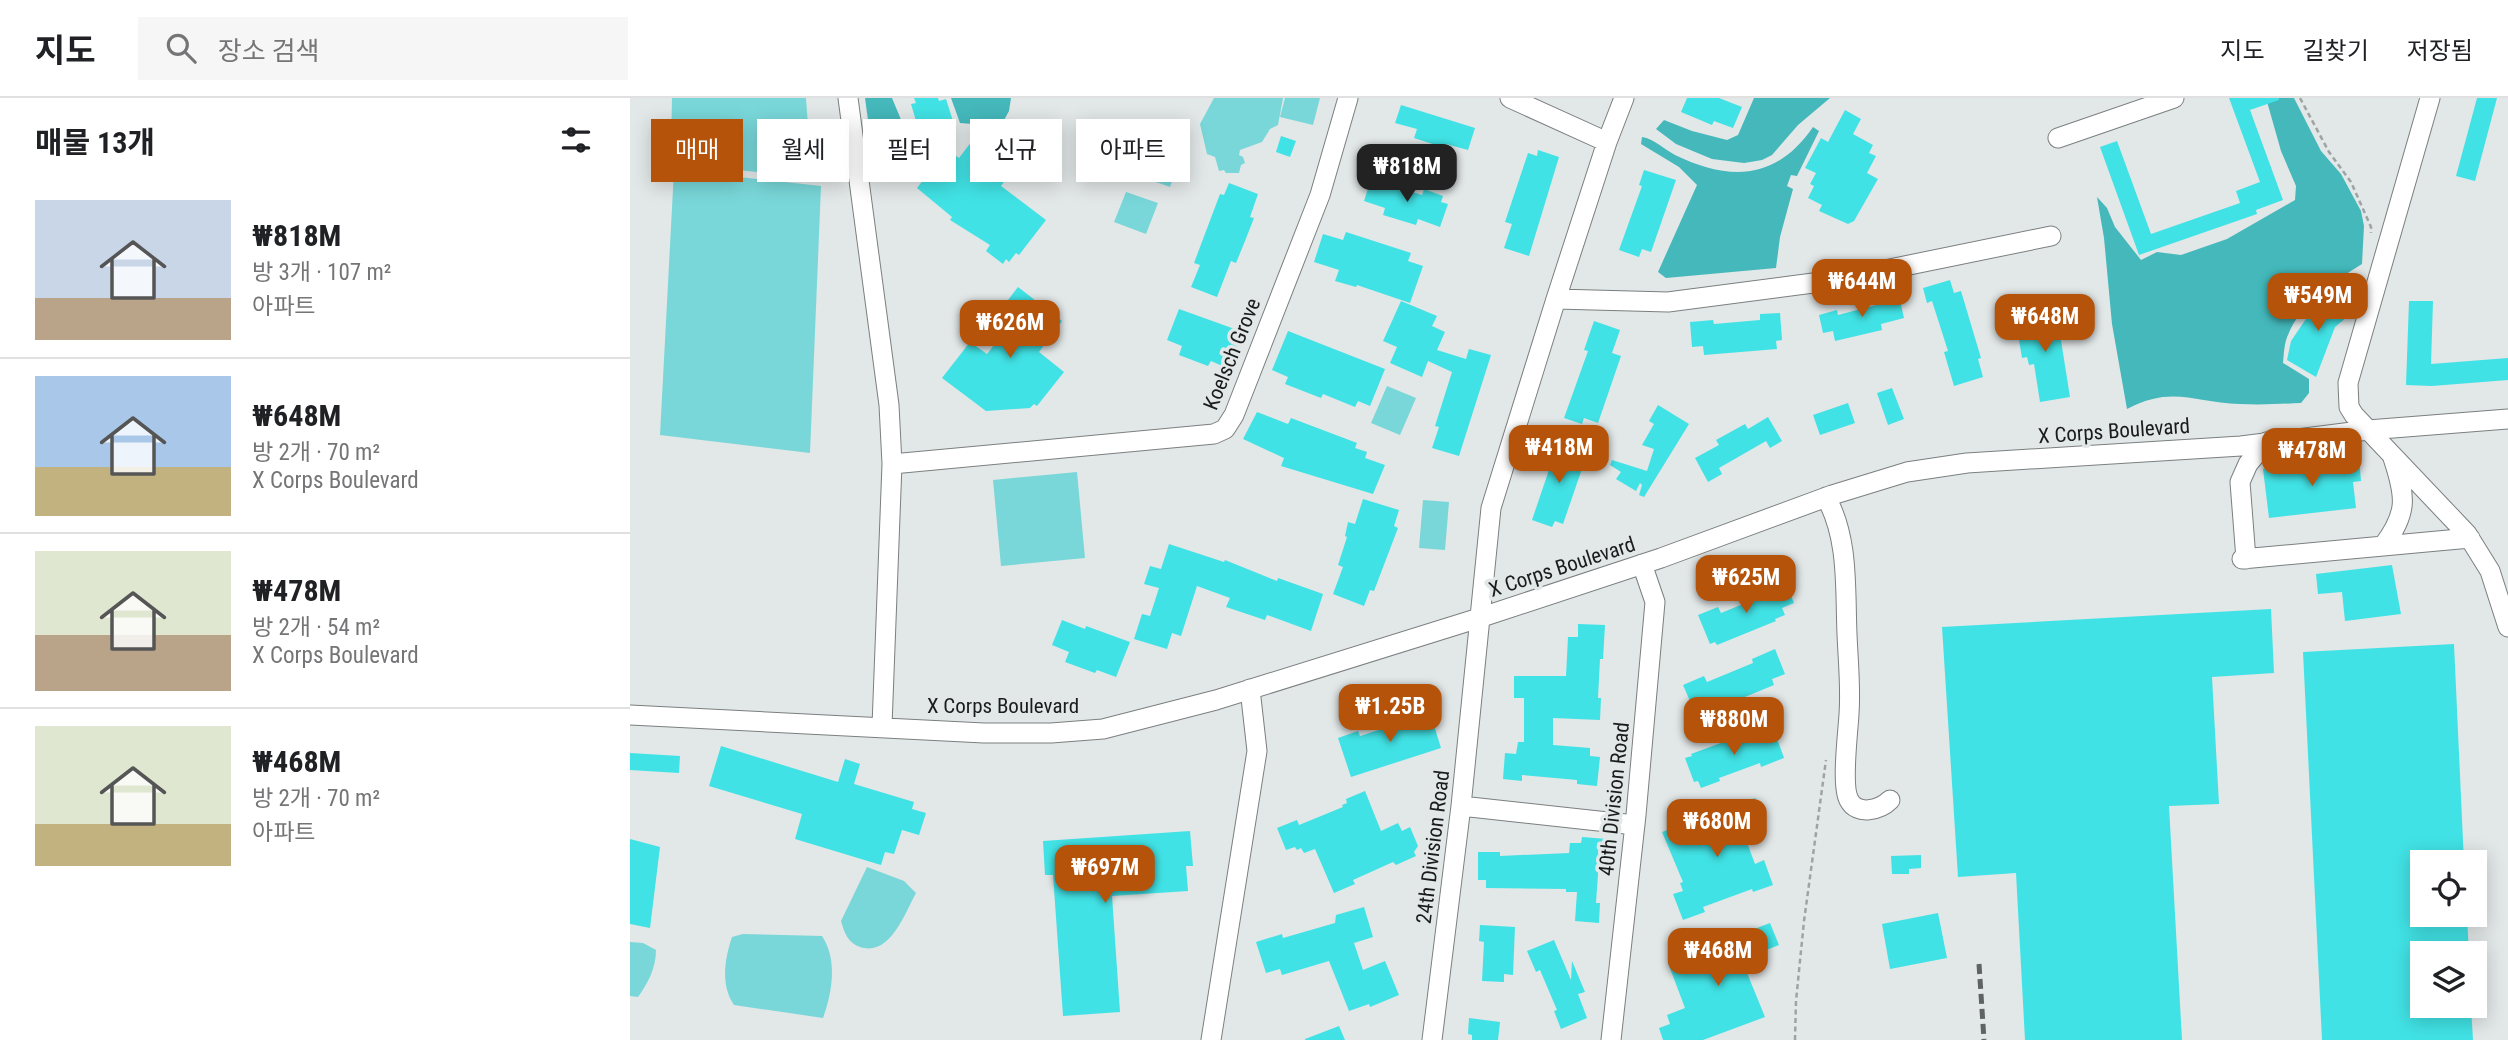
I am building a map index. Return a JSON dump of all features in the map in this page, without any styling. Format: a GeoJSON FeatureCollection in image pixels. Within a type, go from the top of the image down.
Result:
{"type":"FeatureCollection","features":[{"type":"Feature","properties":{"kind":"street"},"geometry":{"type":"LineString","coordinates":[[848,98],[889,405],[892,464],[882,726]]}},
{"type":"Feature","properties":{"kind":"street","name":"Koelsch Grove"},"geometry":{"type":"LineString","coordinates":[[892,464],[1206,435],[1225,429],[1234,415],[1320,195],[1348,98]]}},
{"type":"Feature","properties":{"kind":"street"},"geometry":{"type":"LineString","coordinates":[[1510,98],[1607,142]]}},
{"type":"Feature","properties":{"kind":"street","name":"24th Division Road"},"geometry":{"type":"LineString","coordinates":[[1432,1040],[1461,806],[1491,508],[1556,299],[1624,98]]}},
{"type":"Feature","properties":{"kind":"street"},"geometry":{"type":"LineString","coordinates":[[2059,138],[2174,98]]}},
{"type":"Feature","properties":{"kind":"street"},"geometry":{"type":"LineString","coordinates":[[2430,98],[2347,383],[2347,398],[2354,415],[2470,538],[2490,571],[2508,627]]}},
{"type":"Feature","properties":{"kind":"street"},"geometry":{"type":"LineString","coordinates":[[1556,299],[1668,302],[1836,280],[2051,236]]}},
{"type":"Feature","properties":{"kind":"street","name":"X Corps Boulevard"},"geometry":{"type":"LineString","coordinates":[[630,715],[985,733],[1051,733],[1103,729],[1250,689],[1479,618],[1642,564],[1826,497],[1907,472],[1967,463],[2266,442],[2368,430],[2508,419]]}},
{"type":"Feature","properties":{"kind":"street"},"geometry":{"type":"LineString","coordinates":[[2266,442],[2248,464],[2240,482],[2244,559],[2470,538]]}},
{"type":"Feature","properties":{"kind":"street"},"geometry":{"type":"LineString","coordinates":[[2383,546],[2396,528],[2404,504],[2391,454]]}},
{"type":"Feature","properties":{"kind":"street"},"geometry":{"type":"LineString","coordinates":[[1826,497],[1838,523],[1845,570],[1850,706],[1845,784],[1848,799],[1855,807],[1864,810],[1884,807],[1890,800]]}},
{"type":"Feature","properties":{"kind":"street","name":"40th Division Road"},"geometry":{"type":"LineString","coordinates":[[1611,1040],[1635,825],[1655,602],[1642,564]]}},
{"type":"Feature","properties":{"kind":"street"},"geometry":{"type":"LineString","coordinates":[[1211,1040],[1257,751],[1250,689]]}},
{"type":"Feature","properties":{"kind":"street"},"geometry":{"type":"LineString","coordinates":[[1461,806],[1635,825]]}},
{"type":"Feature","properties":{"kind":"path"},"geometry":{"type":"LineString","coordinates":[[2300,98],[2329,152],[2345,172],[2358,196],[2371,227],[2371,238]]}},
{"type":"Feature","properties":{"kind":"path"},"geometry":{"type":"LineString","coordinates":[[1796,1040],[1796,1001],[1803,932],[1827,756]]}},
{"type":"Feature","properties":{"kind":"shaded area"},"geometry":{"type":"Polygon","coordinates":[[[672,98],[806,98],[808,119],[757,119],[757,172],[743,171],[743,119],[672,119],[672,98]]]}},
{"type":"Feature","properties":{"kind":"shaded area"},"geometry":{"type":"Polygon","coordinates":[[[865,98],[892,98],[901,119],[868,119],[865,98]]]}},
{"type":"Feature","properties":{"kind":"shaded area"},"geometry":{"type":"Polygon","coordinates":[[[951,98],[1011,98],[1005,119],[970,119],[970,124],[960,123],[951,98]]]}},
{"type":"Feature","properties":{"kind":"shaded area"},"geometry":{"type":"Polygon","coordinates":[[[1214,98],[1283,98],[1278,125],[1270,129],[1262,142],[1240,150],[1239,155],[1245,163],[1241,165],[1239,173],[1219,171],[1215,157],[1207,154],[1200,124],[1214,98]]]}},
{"type":"Feature","properties":{"kind":"shaded area"},"geometry":{"type":"Polygon","coordinates":[[[1285,98],[1320,98],[1313,125],[1280,117],[1285,98]]]}},
{"type":"Feature","properties":{"kind":"shaded area"},"geometry":{"type":"Polygon","coordinates":[[[1754,98],[1830,98],[1798,125],[1772,155],[1762,160],[1744,163],[1712,159],[1676,144],[1656,129],[1664,120],[1727,140],[1738,135],[1754,98]]]}},
{"type":"Feature","properties":{"kind":"shaded area"},"geometry":{"type":"Polygon","coordinates":[[[2266,98],[2294,98],[2321,151],[2341,174],[2361,211],[2364,226],[2362,264],[2329,286],[2310,303],[2301,312],[2287,338],[2283,363],[2309,379],[2309,393],[2301,403],[2240,404],[2171,397],[2143,402],[2127,409],[2112,324],[2104,238],[2097,197],[2107,208],[2115,227],[2141,260],[2157,252],[2181,255],[2227,239],[2295,200],[2296,186],[2281,151],[2266,98]]]}},
{"type":"Feature","properties":{"kind":"shaded area"},"geometry":{"type":"Polygon","coordinates":[[[1813,127],[1819,131],[1797,176],[1791,175],[1787,186],[1793,189],[1780,237],[1776,268],[1666,278],[1658,272],[1697,185],[1679,167],[1641,144],[1642,137],[1695,163],[1733,172],[1750,171],[1783,158],[1799,145],[1813,127]]]}},
{"type":"Feature","properties":{"kind":"shaded area"},"geometry":{"type":"Polygon","coordinates":[[[743,178],[757,179],[757,182],[821,186],[810,453],[660,435],[673,182],[743,182],[743,178]]]}},
{"type":"Feature","properties":{"kind":"shaded area"},"geometry":{"type":"Polygon","coordinates":[[[1156,182],[1172,182],[1170,187],[1156,182]]]}},
{"type":"Feature","properties":{"kind":"shaded area"},"geometry":{"type":"Polygon","coordinates":[[[1126,192],[1158,203],[1146,234],[1114,222],[1126,192]]]}},
{"type":"Feature","properties":{"kind":"shaded area"},"geometry":{"type":"Polygon","coordinates":[[[1387,386],[1416,398],[1400,435],[1371,423],[1387,386]]]}},
{"type":"Feature","properties":{"kind":"shaded area"},"geometry":{"type":"Polygon","coordinates":[[[1077,472],[1085,558],[1001,566],[993,480],[1077,472]]]}},
{"type":"Feature","properties":{"kind":"shaded area"},"geometry":{"type":"Polygon","coordinates":[[[1423,500],[1449,502],[1445,550],[1419,548],[1423,500]]]}},
{"type":"Feature","properties":{"kind":"shaded area"},"geometry":{"type":"Polygon","coordinates":[[[867,867],[904,881],[916,893],[888,940],[871,948],[852,943],[841,921],[867,867]]]}},
{"type":"Feature","properties":{"kind":"shaded area"},"geometry":{"type":"Polygon","coordinates":[[[743,934],[822,936],[832,966],[829,998],[823,1018],[734,1005],[725,980],[727,954],[732,937],[743,934]]]}},
{"type":"Feature","properties":{"kind":"shaded area"},"geometry":{"type":"Polygon","coordinates":[[[630,942],[643,943],[656,950],[651,975],[638,997],[630,996],[630,942]]]}},
{"type":"Feature","properties":{"kind":"building"},"geometry":{"type":"Polygon","coordinates":[[[914,98],[938,98],[939,101],[946,99],[952,119],[915,119],[911,104],[916,103],[914,98]]]}},
{"type":"Feature","properties":{"kind":"building"},"geometry":{"type":"Polygon","coordinates":[[[1687,98],[1719,98],[1742,107],[1733,128],[1714,121],[1712,125],[1681,112],[1687,98]]]}},
{"type":"Feature","properties":{"kind":"building"},"geometry":{"type":"Polygon","coordinates":[[[2229,98],[2279,98],[2250,110],[2283,200],[2256,210],[2257,214],[2139,255],[2100,147],[2117,141],[2151,234],[2240,203],[2236,191],[2260,182],[2229,98]]]}},
{"type":"Feature","properties":{"kind":"building"},"geometry":{"type":"Polygon","coordinates":[[[2477,98],[2497,98],[2475,181],[2456,176],[2477,98]]]}},
{"type":"Feature","properties":{"kind":"building"},"geometry":{"type":"Polygon","coordinates":[[[1401,105],[1475,128],[1468,150],[1446,144],[1445,148],[1414,138],[1417,129],[1395,123],[1401,105]]]}},
{"type":"Feature","properties":{"kind":"building"},"geometry":{"type":"Polygon","coordinates":[[[1845,110],[1861,119],[1853,134],[1873,145],[1869,153],[1876,156],[1867,173],[1878,179],[1854,221],[1848,224],[1819,211],[1822,205],[1808,198],[1814,186],[1810,184],[1816,173],[1805,168],[1821,138],[1828,142],[1845,110]]]}},
{"type":"Feature","properties":{"kind":"building"},"geometry":{"type":"Polygon","coordinates":[[[1281,136],[1296,141],[1290,157],[1276,152],[1281,136]]]}},
{"type":"Feature","properties":{"kind":"building"},"geometry":{"type":"Polygon","coordinates":[[[970,144],[970,182],[1004,182],[1001,186],[1046,220],[1019,255],[1016,253],[1009,262],[1006,259],[1003,264],[986,251],[990,245],[950,220],[952,217],[917,188],[922,182],[956,182],[956,156],[959,158],[970,144]]]}},
{"type":"Feature","properties":{"kind":"building"},"geometry":{"type":"Polygon","coordinates":[[[1538,150],[1559,157],[1529,256],[1504,248],[1512,224],[1505,222],[1528,153],[1537,156],[1538,150]]]}},
{"type":"Feature","properties":{"kind":"building"},"geometry":{"type":"Polygon","coordinates":[[[1644,170],[1676,180],[1651,252],[1642,249],[1639,257],[1619,250],[1642,186],[1639,185],[1644,170]]]}},
{"type":"Feature","properties":{"kind":"building"},"geometry":{"type":"Polygon","coordinates":[[[1371,179],[1422,195],[1424,189],[1443,196],[1441,202],[1448,204],[1440,227],[1418,219],[1416,225],[1383,215],[1385,208],[1364,201],[1371,179]]]}},
{"type":"Feature","properties":{"kind":"building"},"geometry":{"type":"Polygon","coordinates":[[[1229,183],[1258,194],[1250,217],[1254,218],[1245,241],[1236,263],[1231,261],[1217,297],[1191,287],[1200,265],[1194,263],[1220,194],[1224,195],[1229,183]]]}},
{"type":"Feature","properties":{"kind":"building"},"geometry":{"type":"Polygon","coordinates":[[[1346,232],[1411,253],[1408,261],[1423,266],[1410,303],[1357,285],[1356,287],[1335,281],[1339,270],[1314,262],[1323,234],[1343,240],[1346,232]]]}},
{"type":"Feature","properties":{"kind":"building"},"geometry":{"type":"Polygon","coordinates":[[[1950,280],[1954,293],[1961,291],[1981,358],[1978,359],[1983,377],[1954,386],[1944,352],[1948,351],[1932,301],[1927,303],[1923,288],[1950,280]]]}},
{"type":"Feature","properties":{"kind":"building"},"geometry":{"type":"Polygon","coordinates":[[[1018,287],[1062,321],[1039,352],[1064,372],[1037,406],[1034,404],[1030,408],[986,411],[942,378],[970,342],[987,354],[1005,331],[992,321],[1018,287]]]}},
{"type":"Feature","properties":{"kind":"building"},"geometry":{"type":"Polygon","coordinates":[[[2333,291],[2349,300],[2347,317],[2335,327],[2316,377],[2287,360],[2291,341],[2310,313],[2333,291]]]}},
{"type":"Feature","properties":{"kind":"building"},"geometry":{"type":"Polygon","coordinates":[[[1899,296],[1904,318],[1881,324],[1882,330],[1835,341],[1833,331],[1823,333],[1819,315],[1837,310],[1838,315],[1880,304],[1879,300],[1899,296]]]}},
{"type":"Feature","properties":{"kind":"building"},"geometry":{"type":"Polygon","coordinates":[[[1401,301],[1437,316],[1432,326],[1445,332],[1437,350],[1466,359],[1469,349],[1491,355],[1459,456],[1432,448],[1439,427],[1435,426],[1452,372],[1428,361],[1422,377],[1390,363],[1397,347],[1383,341],[1401,301]]]}},
{"type":"Feature","properties":{"kind":"building"},"geometry":{"type":"Polygon","coordinates":[[[2409,301],[2433,301],[2431,364],[2508,358],[2508,380],[2432,386],[2406,385],[2409,301]]]}},
{"type":"Feature","properties":{"kind":"building"},"geometry":{"type":"Polygon","coordinates":[[[1179,309],[1243,332],[1229,369],[1211,361],[1208,366],[1179,355],[1182,346],[1167,340],[1179,309]]]}},
{"type":"Feature","properties":{"kind":"building"},"geometry":{"type":"Polygon","coordinates":[[[2056,309],[2070,397],[2040,402],[2034,364],[2029,365],[2027,357],[2022,358],[2017,328],[2026,326],[2024,314],[2056,309]]]}},
{"type":"Feature","properties":{"kind":"building"},"geometry":{"type":"Polygon","coordinates":[[[1780,313],[1782,340],[1776,341],[1777,349],[1704,355],[1703,346],[1692,347],[1690,322],[1713,320],[1714,324],[1760,320],[1760,314],[1780,313]]]}},
{"type":"Feature","properties":{"kind":"building"},"geometry":{"type":"Polygon","coordinates":[[[1594,321],[1620,330],[1612,353],[1621,356],[1598,423],[1584,418],[1582,424],[1564,418],[1588,351],[1584,350],[1594,321]]]}},
{"type":"Feature","properties":{"kind":"building"},"geometry":{"type":"Polygon","coordinates":[[[1288,331],[1385,369],[1370,406],[1358,401],[1355,407],[1323,394],[1321,398],[1285,384],[1288,377],[1272,370],[1288,331]]]}},
{"type":"Feature","properties":{"kind":"building"},"geometry":{"type":"Polygon","coordinates":[[[1892,388],[1904,419],[1888,425],[1877,393],[1892,388]]]}},
{"type":"Feature","properties":{"kind":"building"},"geometry":{"type":"Polygon","coordinates":[[[1848,403],[1855,423],[1820,435],[1813,415],[1848,403]]]}},
{"type":"Feature","properties":{"kind":"building"},"geometry":{"type":"Polygon","coordinates":[[[1658,405],[1689,424],[1644,497],[1639,495],[1642,485],[1640,483],[1636,491],[1616,479],[1621,472],[1610,465],[1612,460],[1647,471],[1654,449],[1642,445],[1654,424],[1649,421],[1658,405]]]}},
{"type":"Feature","properties":{"kind":"building"},"geometry":{"type":"Polygon","coordinates":[[[1257,412],[1288,424],[1291,418],[1357,443],[1355,448],[1367,452],[1365,458],[1385,465],[1373,494],[1281,466],[1284,458],[1243,439],[1257,412]]]}},
{"type":"Feature","properties":{"kind":"building"},"geometry":{"type":"Polygon","coordinates":[[[1768,417],[1782,441],[1770,448],[1766,441],[1719,468],[1722,474],[1708,482],[1695,458],[1719,445],[1716,440],[1745,424],[1748,429],[1768,417]]]}},
{"type":"Feature","properties":{"kind":"building"},"geometry":{"type":"Polygon","coordinates":[[[1555,441],[1578,448],[1575,456],[1585,460],[1563,524],[1555,521],[1552,527],[1532,520],[1551,464],[1548,463],[1555,441]]]}},
{"type":"Feature","properties":{"kind":"building"},"geometry":{"type":"Polygon","coordinates":[[[2359,458],[2361,481],[2353,482],[2356,508],[2269,518],[2263,469],[2359,458]]]}},
{"type":"Feature","properties":{"kind":"building"},"geometry":{"type":"Polygon","coordinates":[[[1363,499],[1399,510],[1394,526],[1398,528],[1374,591],[1370,590],[1364,606],[1333,594],[1343,567],[1338,565],[1347,537],[1348,522],[1355,524],[1363,499]]]}},
{"type":"Feature","properties":{"kind":"building"},"geometry":{"type":"Polygon","coordinates":[[[1169,544],[1323,594],[1311,631],[1267,615],[1265,620],[1226,607],[1230,598],[1197,586],[1181,636],[1172,633],[1167,649],[1134,639],[1142,614],[1150,616],[1159,588],[1144,584],[1150,566],[1161,569],[1169,544]]]}},
{"type":"Feature","properties":{"kind":"building"},"geometry":{"type":"Polygon","coordinates":[[[2392,565],[2401,614],[2345,621],[2342,592],[2318,594],[2316,574],[2392,565]]]}},
{"type":"Feature","properties":{"kind":"building"},"geometry":{"type":"Polygon","coordinates":[[[1785,581],[1794,603],[1782,608],[1785,615],[1717,645],[1715,642],[1710,644],[1698,615],[1718,607],[1721,613],[1763,596],[1762,594],[1768,591],[1767,588],[1785,581]]]}},
{"type":"Feature","properties":{"kind":"building"},"geometry":{"type":"Polygon","coordinates":[[[2271,609],[2274,673],[2212,677],[2219,804],[2169,806],[2182,1040],[2025,1040],[2016,873],[1958,877],[1942,627],[2271,609]]]}},
{"type":"Feature","properties":{"kind":"building"},"geometry":{"type":"Polygon","coordinates":[[[1062,620],[1130,642],[1116,677],[1065,662],[1069,652],[1052,645],[1062,620]]]}},
{"type":"Feature","properties":{"kind":"building"},"geometry":{"type":"Polygon","coordinates":[[[1578,624],[1605,625],[1603,659],[1600,659],[1600,720],[1553,718],[1553,745],[1590,748],[1590,756],[1600,757],[1597,786],[1577,784],[1577,780],[1522,775],[1522,781],[1503,779],[1505,753],[1516,754],[1518,742],[1524,742],[1524,698],[1514,698],[1514,676],[1566,676],[1568,637],[1578,637],[1578,624]]]}},
{"type":"Feature","properties":{"kind":"building"},"geometry":{"type":"Polygon","coordinates":[[[2454,644],[2463,850],[2410,850],[2410,927],[2468,927],[2468,941],[2410,941],[2410,1018],[2472,1018],[2473,1040],[2322,1040],[2303,652],[2454,644]]]}},
{"type":"Feature","properties":{"kind":"building"},"geometry":{"type":"Polygon","coordinates":[[[1775,649],[1785,674],[1772,679],[1774,685],[1706,713],[1702,704],[1693,708],[1683,685],[1704,676],[1707,682],[1753,663],[1752,659],[1775,649]]]}},
{"type":"Feature","properties":{"kind":"building"},"geometry":{"type":"Polygon","coordinates":[[[1429,709],[1441,748],[1351,777],[1338,738],[1358,731],[1360,736],[1407,721],[1406,717],[1429,709]]]}},
{"type":"Feature","properties":{"kind":"building"},"geometry":{"type":"Polygon","coordinates":[[[1764,727],[1767,736],[1775,733],[1784,758],[1761,767],[1760,763],[1719,778],[1720,781],[1701,788],[1698,781],[1694,782],[1685,758],[1764,727]]]}},
{"type":"Feature","properties":{"kind":"building"},"geometry":{"type":"Polygon","coordinates":[[[721,746],[838,782],[845,759],[860,764],[854,784],[914,802],[912,809],[926,813],[919,835],[902,830],[894,854],[885,852],[881,865],[795,839],[802,814],[709,786],[721,746]]]}},
{"type":"Feature","properties":{"kind":"building"},"geometry":{"type":"Polygon","coordinates":[[[630,753],[680,756],[679,773],[630,770],[630,753]]]}},
{"type":"Feature","properties":{"kind":"building"},"geometry":{"type":"Polygon","coordinates":[[[1365,791],[1381,831],[1398,823],[1402,831],[1410,827],[1418,846],[1414,852],[1416,856],[1396,865],[1393,862],[1353,880],[1355,884],[1334,893],[1315,849],[1304,853],[1301,848],[1297,850],[1295,847],[1286,850],[1277,828],[1297,820],[1299,825],[1343,807],[1342,805],[1347,803],[1346,799],[1365,791]]]}},
{"type":"Feature","properties":{"kind":"building"},"geometry":{"type":"Polygon","coordinates":[[[1755,798],[1765,825],[1761,827],[1763,833],[1746,840],[1755,864],[1764,860],[1773,885],[1753,892],[1752,889],[1703,907],[1705,912],[1683,920],[1673,894],[1683,891],[1680,883],[1683,882],[1662,832],[1685,823],[1687,828],[1735,810],[1734,806],[1755,798]]]}},
{"type":"Feature","properties":{"kind":"building"},"geometry":{"type":"Polygon","coordinates":[[[1190,831],[1193,866],[1186,866],[1188,891],[1112,896],[1120,1012],[1063,1016],[1053,875],[1045,875],[1043,841],[1190,831]]]}},
{"type":"Feature","properties":{"kind":"building"},"geometry":{"type":"Polygon","coordinates":[[[1582,837],[1607,839],[1605,861],[1599,860],[1596,903],[1600,903],[1599,923],[1575,921],[1577,892],[1566,892],[1566,889],[1486,888],[1486,880],[1478,880],[1478,852],[1500,852],[1500,856],[1569,853],[1570,843],[1581,843],[1582,837]]]}},
{"type":"Feature","properties":{"kind":"building"},"geometry":{"type":"Polygon","coordinates":[[[630,839],[660,847],[650,928],[630,924],[630,839]]]}},
{"type":"Feature","properties":{"kind":"building"},"geometry":{"type":"Polygon","coordinates":[[[1921,855],[1921,868],[1909,869],[1909,874],[1892,874],[1891,856],[1921,855]]]}},
{"type":"Feature","properties":{"kind":"building"},"geometry":{"type":"Polygon","coordinates":[[[1364,907],[1373,937],[1354,943],[1363,970],[1385,961],[1399,995],[1370,1007],[1369,1004],[1349,1011],[1329,961],[1282,975],[1280,969],[1266,973],[1256,942],[1282,934],[1283,938],[1335,923],[1336,915],[1364,907]]]}},
{"type":"Feature","properties":{"kind":"building"},"geometry":{"type":"Polygon","coordinates":[[[1938,913],[1947,958],[1890,969],[1882,924],[1938,913]]]}},
{"type":"Feature","properties":{"kind":"building"},"geometry":{"type":"Polygon","coordinates":[[[1770,923],[1779,945],[1756,954],[1759,962],[1745,968],[1765,1017],[1703,1040],[1663,1040],[1659,1028],[1670,1024],[1667,1015],[1685,1008],[1668,963],[1737,939],[1736,936],[1770,923]]]}},
{"type":"Feature","properties":{"kind":"building"},"geometry":{"type":"Polygon","coordinates":[[[1480,925],[1515,927],[1513,975],[1504,974],[1504,982],[1482,981],[1484,942],[1479,941],[1480,925]]]}},
{"type":"Feature","properties":{"kind":"building"},"geometry":{"type":"Polygon","coordinates":[[[1554,940],[1571,980],[1572,961],[1585,992],[1578,994],[1587,1018],[1561,1029],[1554,1011],[1557,1010],[1540,970],[1536,972],[1527,951],[1554,940]]]}},
{"type":"Feature","properties":{"kind":"building"},"geometry":{"type":"Polygon","coordinates":[[[1469,1018],[1500,1022],[1498,1040],[1472,1040],[1472,1035],[1468,1034],[1469,1018]]]}},
{"type":"Feature","properties":{"kind":"building"},"geometry":{"type":"Polygon","coordinates":[[[1339,1026],[1345,1040],[1305,1040],[1305,1039],[1339,1026]]]}},
{"type":"Feature","properties":{"kind":"railway"},"geometry":{"type":"LineString","coordinates":[[1979,964],[1984,1040]]}}]}
